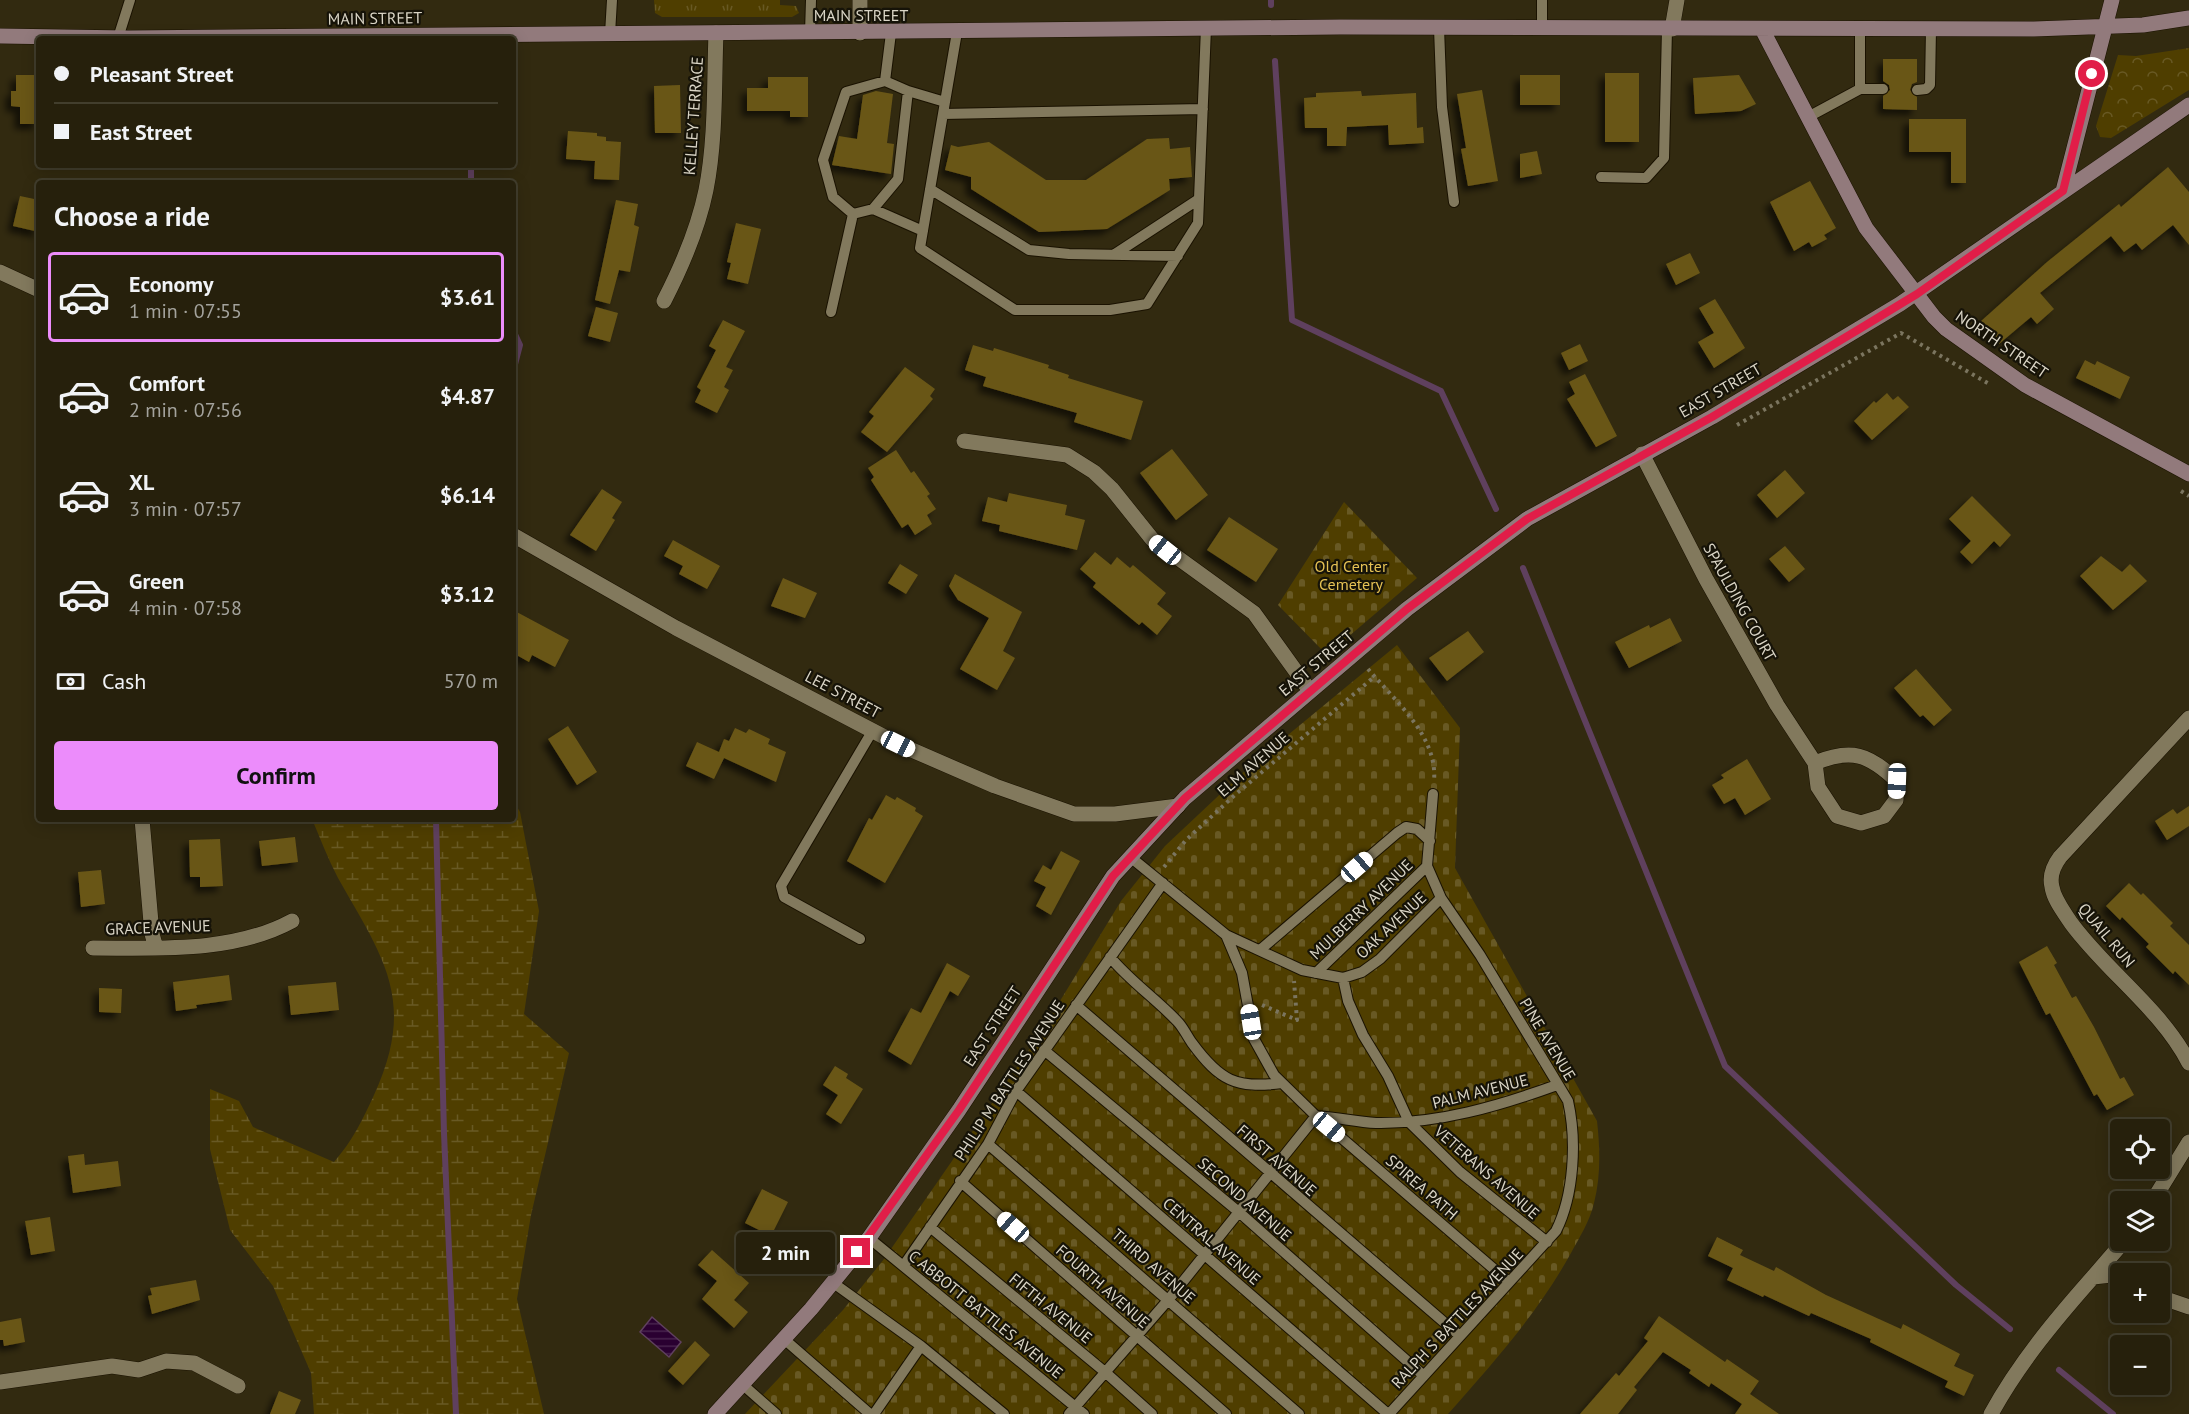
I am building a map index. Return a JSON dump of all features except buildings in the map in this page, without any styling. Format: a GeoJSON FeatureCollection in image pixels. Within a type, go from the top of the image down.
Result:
{"type":"FeatureCollection","features":[{"type":"Feature","properties":{"kind":"main road"},"geometry":{"type":"LineString","coordinates":[[2063,191],[2112,0]]}},
{"type":"Feature","properties":{"kind":"main road","name":"MAIN STREET"},"geometry":{"type":"LineString","coordinates":[[364,36],[891,33],[1206,28],[1931,30],[2143,25],[2189,18]]}},
{"type":"Feature","properties":{"kind":"main road","name":"NORTH STREET"},"geometry":{"type":"LineString","coordinates":[[1762,29],[1866,228],[1946,329],[2006,372],[2189,474]]}},
{"type":"Feature","properties":{"kind":"main road","name":"MAIN STREET"},"geometry":{"type":"LineString","coordinates":[[0,36],[36,37]]}},
{"type":"Feature","properties":{"kind":"main road","name":"EAST STREET"},"geometry":{"type":"LineString","coordinates":[[715,1414],[784,1339],[869,1238],[959,1110],[1113,876],[1129,856],[1178,806],[1407,609],[1527,519],[1712,417],[1917,294],[2189,105]]}},
{"type":"Feature","properties":{"kind":"street"},"geometry":{"type":"LineString","coordinates":[[860,0],[860,33]]}},
{"type":"Feature","properties":{"kind":"street"},"geometry":{"type":"LineString","coordinates":[[1669,29],[1677,0]]}},
{"type":"Feature","properties":{"kind":"street","name":"KELLEY TERRACE"},"geometry":{"type":"LineString","coordinates":[[664,301],[681,269],[706,190],[711,150],[716,33]]}},
{"type":"Feature","properties":{"kind":"street"},"geometry":{"type":"LineString","coordinates":[[0,272],[36,289]]}},
{"type":"Feature","properties":{"kind":"street"},"geometry":{"type":"LineString","coordinates":[[964,441],[1067,455],[1094,472],[1112,489],[1152,539],[1254,613],[1310,691]]}},
{"type":"Feature","properties":{"kind":"street","name":"SPAULDING COURT"},"geometry":{"type":"LineString","coordinates":[[1642,454],[1706,579],[1777,705],[1815,763],[1818,787],[1837,816],[1861,823],[1884,816],[1896,800],[1897,781],[1880,765],[1860,755],[1836,754],[1815,763]]}},
{"type":"Feature","properties":{"kind":"street","name":"LEE STREET"},"geometry":{"type":"LineString","coordinates":[[516,537],[676,628],[942,764],[1074,814],[1115,814],[1178,806]]}},
{"type":"Feature","properties":{"kind":"street","name":"QUAIL RUN"},"geometry":{"type":"LineString","coordinates":[[2189,718],[2121,794],[2075,840],[2054,865],[2052,875],[2052,887],[2060,906],[2089,947],[2149,1008],[2181,1048],[2189,1063]]}},
{"type":"Feature","properties":{"kind":"street"},"geometry":{"type":"LineString","coordinates":[[142,822],[152,933],[156,948]]}},
{"type":"Feature","properties":{"kind":"street","name":"GRACE AVENUE"},"geometry":{"type":"LineString","coordinates":[[93,948],[195,947],[274,931],[292,921]]}},
{"type":"Feature","properties":{"kind":"street"},"geometry":{"type":"LineString","coordinates":[[2159,1191],[2189,1142]]}},
{"type":"Feature","properties":{"kind":"street"},"geometry":{"type":"LineString","coordinates":[[1991,1414],[2023,1362],[2052,1323],[2115,1251]]}},
{"type":"Feature","properties":{"kind":"street"},"geometry":{"type":"LineString","coordinates":[[2093,1277],[2110,1275]]}},
{"type":"Feature","properties":{"kind":"street"},"geometry":{"type":"LineString","coordinates":[[2170,1300],[2189,1307]]}},
{"type":"Feature","properties":{"kind":"street"},"geometry":{"type":"LineString","coordinates":[[0,1382],[112,1366],[139,1370],[166,1361],[194,1364],[238,1386]]}},
{"type":"Feature","properties":{"kind":"lane"},"geometry":{"type":"LineString","coordinates":[[119,36],[130,0]]}},
{"type":"Feature","properties":{"kind":"lane"},"geometry":{"type":"LineString","coordinates":[[610,34],[612,0]]}},
{"type":"Feature","properties":{"kind":"lane"},"geometry":{"type":"LineString","coordinates":[[810,33],[811,0]]}},
{"type":"Feature","properties":{"kind":"lane"},"geometry":{"type":"LineString","coordinates":[[1542,0],[1542,28]]}},
{"type":"Feature","properties":{"kind":"lane"},"geometry":{"type":"LineString","coordinates":[[957,32],[920,248],[1015,310],[1110,310],[1147,304],[1198,223],[1206,28]]}},
{"type":"Feature","properties":{"kind":"lane"},"geometry":{"type":"LineString","coordinates":[[1439,28],[1442,107],[1454,202]]}},
{"type":"Feature","properties":{"kind":"lane"},"geometry":{"type":"LineString","coordinates":[[1601,177],[1646,178],[1664,158],[1669,29]]}},
{"type":"Feature","properties":{"kind":"lane"},"geometry":{"type":"LineString","coordinates":[[1860,30],[1860,89]]}},
{"type":"Feature","properties":{"kind":"lane"},"geometry":{"type":"LineString","coordinates":[[1917,90],[1926,89],[1930,85],[1931,30]]}},
{"type":"Feature","properties":{"kind":"lane"},"geometry":{"type":"LineString","coordinates":[[885,81],[891,33]]}},
{"type":"Feature","properties":{"kind":"lane"},"geometry":{"type":"LineString","coordinates":[[853,214],[833,197],[823,160],[846,92],[885,81],[908,91],[945,102]]}},
{"type":"Feature","properties":{"kind":"lane"},"geometry":{"type":"LineString","coordinates":[[1808,117],[1860,89],[1883,89]]}},
{"type":"Feature","properties":{"kind":"lane"},"geometry":{"type":"LineString","coordinates":[[853,214],[873,209],[898,179],[908,91]]}},
{"type":"Feature","properties":{"kind":"lane"},"geometry":{"type":"LineString","coordinates":[[943,114],[1203,109]]}},
{"type":"Feature","properties":{"kind":"lane"},"geometry":{"type":"LineString","coordinates":[[930,189],[1029,250],[1069,254],[1178,255]]}},
{"type":"Feature","properties":{"kind":"lane"},"geometry":{"type":"LineString","coordinates":[[1115,254],[1199,199]]}},
{"type":"Feature","properties":{"kind":"lane"},"geometry":{"type":"LineString","coordinates":[[873,209],[923,231]]}},
{"type":"Feature","properties":{"kind":"lane"},"geometry":{"type":"LineString","coordinates":[[831,312],[853,214]]}},
{"type":"Feature","properties":{"kind":"lane"},"geometry":{"type":"LineString","coordinates":[[860,939],[784,897],[781,886],[873,730]]}},
{"type":"Feature","properties":{"kind":"lane"},"geometry":{"type":"LineString","coordinates":[[1427,866],[1433,794]]}},
{"type":"Feature","properties":{"kind":"lane"},"geometry":{"type":"LineString","coordinates":[[1260,950],[1397,832],[1406,827],[1417,829],[1430,842]]}},
{"type":"Feature","properties":{"kind":"lane"},"geometry":{"type":"LineString","coordinates":[[1129,856],[1226,935],[1293,966],[1343,978],[1348,1000],[1363,1035],[1388,1076],[1409,1122]]}},
{"type":"Feature","properties":{"kind":"lane","name":"PINE AVENUE"},"geometry":{"type":"LineString","coordinates":[[1427,866],[1441,898],[1498,984],[1568,1101],[1571,1117],[1571,1174],[1565,1214],[1547,1242]]}},
{"type":"Feature","properties":{"kind":"lane","name":"MULBERRY AVENUE"},"geometry":{"type":"LineString","coordinates":[[1316,973],[1427,866]]}},
{"type":"Feature","properties":{"kind":"lane","name":"PHILIP M BATTLES AVENUE"},"geometry":{"type":"LineString","coordinates":[[904,1265],[960,1181],[988,1144],[1016,1091],[1110,957],[1159,880]]}},
{"type":"Feature","properties":{"kind":"lane","name":"OAK AVENUE"},"geometry":{"type":"LineString","coordinates":[[1343,978],[1362,972],[1380,959],[1441,898]]}},
{"type":"Feature","properties":{"kind":"lane","name":"SPIREA PATH"},"geometry":{"type":"LineString","coordinates":[[1226,935],[1242,973],[1254,1039],[1274,1075],[1316,1116],[1509,1282]]}},
{"type":"Feature","properties":{"kind":"lane"},"geometry":{"type":"LineString","coordinates":[[1110,957],[1130,979],[1179,1023],[1204,1059],[1222,1074],[1244,1086],[1282,1083]]}},
{"type":"Feature","properties":{"kind":"lane","name":"FIRST AVENUE"},"geometry":{"type":"LineString","coordinates":[[1076,1005],[1460,1336]]}},
{"type":"Feature","properties":{"kind":"lane","name":"SECOND AVENUE"},"geometry":{"type":"LineString","coordinates":[[1044,1050],[1240,1213],[1423,1375]]}},
{"type":"Feature","properties":{"kind":"lane","name":"PALM AVENUE"},"geometry":{"type":"LineString","coordinates":[[1316,1116],[1374,1123],[1449,1117],[1557,1085]]}},
{"type":"Feature","properties":{"kind":"lane","name":"CENTRAL AVENUE"},"geometry":{"type":"LineString","coordinates":[[1016,1091],[1389,1414]]}},
{"type":"Feature","properties":{"kind":"lane"},"geometry":{"type":"LineString","coordinates":[[1071,1410],[1169,1299],[1316,1116]]}},
{"type":"Feature","properties":{"kind":"lane","name":"VETERANS AVENUE"},"geometry":{"type":"LineString","coordinates":[[1409,1122],[1460,1172],[1547,1242]]}},
{"type":"Feature","properties":{"kind":"lane","name":"THIRD AVENUE"},"geometry":{"type":"LineString","coordinates":[[988,1144],[1299,1414]]}},
{"type":"Feature","properties":{"kind":"lane","name":"FOURTH AVENUE"},"geometry":{"type":"LineString","coordinates":[[960,1181],[1226,1414]]}},
{"type":"Feature","properties":{"kind":"lane","name":"FIFTH AVENUE"},"geometry":{"type":"LineString","coordinates":[[930,1227],[1105,1372],[1152,1414]]}},
{"type":"Feature","properties":{"kind":"lane","name":"C ABBOTT BATTLES AVENUE"},"geometry":{"type":"LineString","coordinates":[[869,1238],[904,1265],[1071,1410],[1084,1414]]}},
{"type":"Feature","properties":{"kind":"lane","name":"RALPH S BATTLES AVENUE"},"geometry":{"type":"LineString","coordinates":[[1389,1414],[1547,1242]]}},
{"type":"Feature","properties":{"kind":"lane"},"geometry":{"type":"LineString","coordinates":[[832,1282],[921,1346],[1004,1414]]}},
{"type":"Feature","properties":{"kind":"lane"},"geometry":{"type":"LineString","coordinates":[[784,1339],[872,1414],[921,1346]]}},
{"type":"Feature","properties":{"kind":"lane"},"geometry":{"type":"LineString","coordinates":[[742,1384],[776,1414]]}},
{"type":"Feature","properties":{"kind":"path"},"geometry":{"type":"LineString","coordinates":[[1736,426],[1901,333],[2001,391]]}},
{"type":"Feature","properties":{"kind":"path"},"geometry":{"type":"LineString","coordinates":[[2179,490],[2189,496]]}},
{"type":"Feature","properties":{"kind":"path"},"geometry":{"type":"LineString","coordinates":[[1368,669],[1423,735],[1432,754],[1435,777],[1433,794]]}},
{"type":"Feature","properties":{"kind":"path","name":"ELM AVENUE"},"geometry":{"type":"LineString","coordinates":[[1159,880],[1186,840],[1374,676]]}},
{"type":"Feature","properties":{"kind":"path"},"geometry":{"type":"LineString","coordinates":[[1247,999],[1297,1020],[1293,966]]}},
{"type":"Feature","properties":{"kind":"green space"},"geometry":{"type":"Polygon","coordinates":[[[654,0],[780,0],[780,5],[796,6],[799,13],[792,17],[662,17],[655,13],[654,0]]]}},
{"type":"Feature","properties":{"kind":"green space"},"geometry":{"type":"Polygon","coordinates":[[[2189,48],[2189,90],[2111,138],[2100,137],[2096,126],[2118,55],[2136,56],[2189,48]]]}},
{"type":"Feature","properties":{"kind":"green space","name":"Old Center Cemetery"},"geometry":{"type":"Polygon","coordinates":[[[1344,502],[1417,578],[1327,655],[1278,605],[1344,502]]]}},
{"type":"Feature","properties":{"kind":"green space"},"geometry":{"type":"Polygon","coordinates":[[[1397,645],[1460,728],[1455,868],[1597,1121],[1599,1172],[1590,1216],[1558,1275],[1498,1356],[1448,1414],[745,1414],[843,1310],[884,1259],[1038,1037],[1121,901],[1165,846],[1248,768],[1397,645]]]}},
{"type":"Feature","properties":{"kind":"green space"},"geometry":{"type":"Polygon","coordinates":[[[516,805],[520,812],[539,911],[524,1014],[569,1053],[531,1215],[517,1299],[544,1414],[314,1414],[311,1373],[273,1286],[230,1230],[210,1149],[210,1089],[239,1101],[253,1127],[334,1162],[347,1146],[361,1122],[387,1062],[393,1033],[394,1006],[389,982],[381,957],[334,871],[313,822],[516,822],[516,805]]]}},
{"type":"Feature","properties":{"kind":"shaded area"},"geometry":{"type":"Polygon","coordinates":[[[652,1317],[681,1342],[669,1357],[640,1332],[652,1317]]]}},
{"type":"Feature","properties":{"kind":"waterway"},"geometry":{"type":"LineString","coordinates":[[1271,0],[1271,5]]}},
{"type":"Feature","properties":{"kind":"waterway"},"geometry":{"type":"LineString","coordinates":[[1275,61],[1292,320],[1441,391],[1496,509]]}},
{"type":"Feature","properties":{"kind":"waterway"},"geometry":{"type":"LineString","coordinates":[[471,168],[471,180]]}},
{"type":"Feature","properties":{"kind":"waterway"},"geometry":{"type":"LineString","coordinates":[[516,336],[520,345],[516,360]]}},
{"type":"Feature","properties":{"kind":"waterway"},"geometry":{"type":"LineString","coordinates":[[1523,568],[1725,1066],[1956,1285],[2010,1329]]}},
{"type":"Feature","properties":{"kind":"waterway"},"geometry":{"type":"LineString","coordinates":[[436,822],[444,1133],[456,1414]]}},
{"type":"Feature","properties":{"kind":"waterway"},"geometry":{"type":"LineString","coordinates":[[2059,1370],[2113,1414]]}},
{"type":"Feature","properties":{"kind":"route"},"geometry":{"type":"LineString","coordinates":[[857,1252],[959,1110],[1113,876],[1134,850],[1185,798],[1407,609],[1527,519],[1574,491],[1712,417],[1917,294],[2063,191],[2092,74]]}}]}
